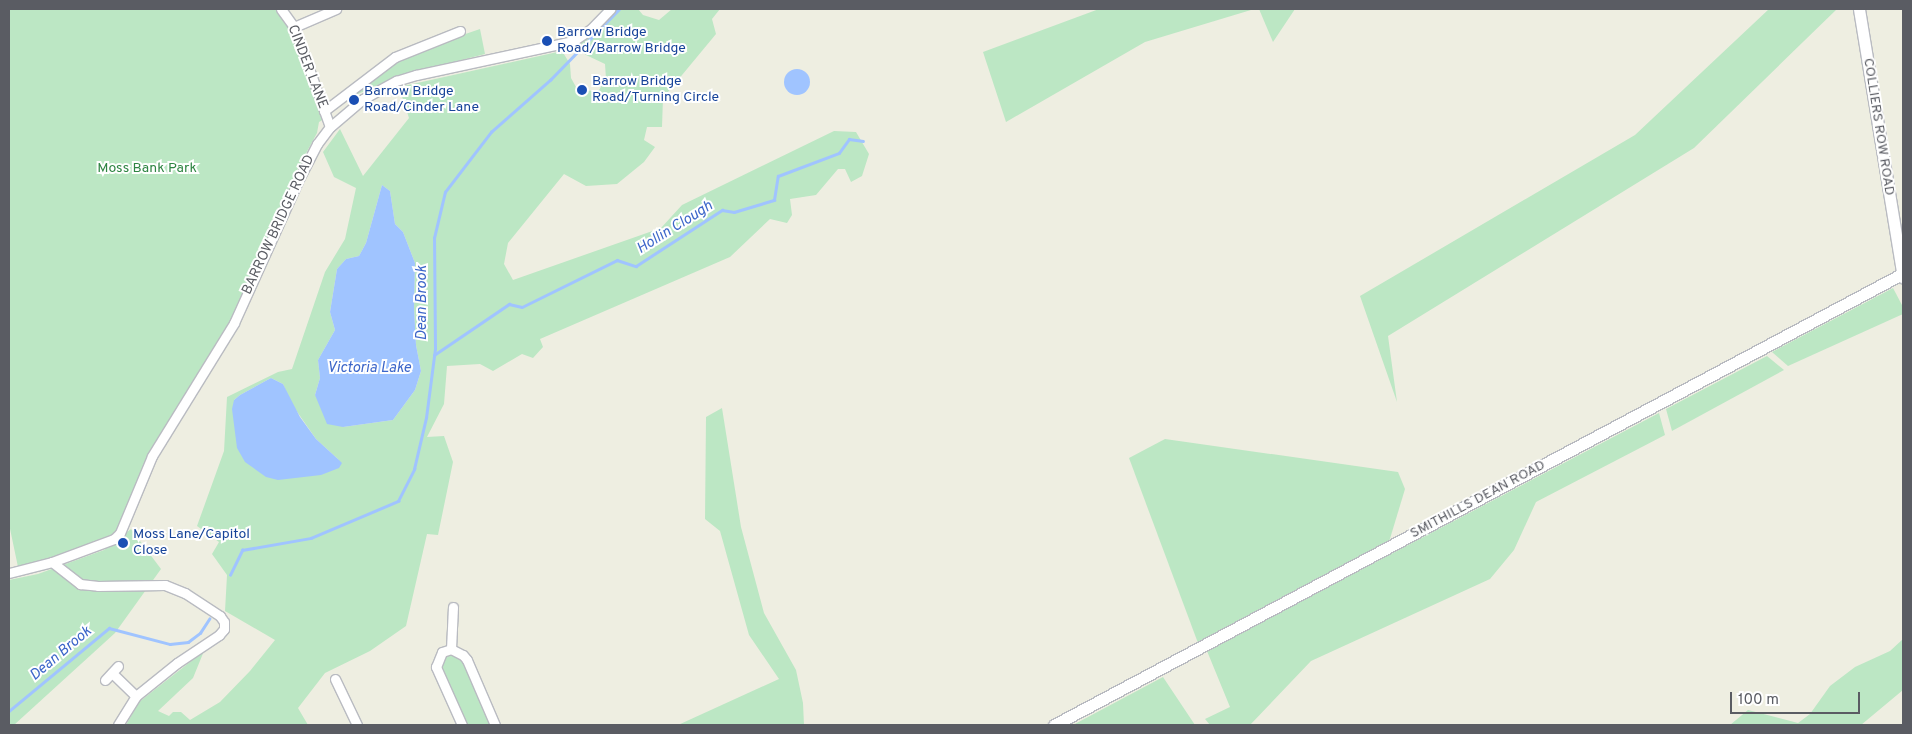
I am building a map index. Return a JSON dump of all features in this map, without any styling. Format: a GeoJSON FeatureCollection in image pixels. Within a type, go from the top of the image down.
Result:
{"type":"FeatureCollection","features":[{"type":"Feature","properties":{"kind":"street","name":"CINDER LANE"},"geometry":{"type":"LineString","coordinates":[[281,9],[294,27],[330,127]]}},
{"type":"Feature","properties":{"kind":"street"},"geometry":{"type":"LineString","coordinates":[[294,27],[336,9]]}},
{"type":"Feature","properties":{"kind":"street","name":"BARROW BRIDGE ROAD"},"geometry":{"type":"LineString","coordinates":[[9,573],[52,562],[114,539],[120,533],[152,456],[234,323],[298,180],[317,144],[330,127],[364,98],[396,81],[573,41],[591,29],[610,9]]}},
{"type":"Feature","properties":{"kind":"street","name":"COLLIERS ROW ROAD"},"geometry":{"type":"LineString","coordinates":[[1859,9],[1902,276]]}},
{"type":"Feature","properties":{"kind":"street"},"geometry":{"type":"LineString","coordinates":[[324,111],[395,57],[460,31]]}},
{"type":"Feature","properties":{"kind":"street","name":"SMITHILLS DEAN ROAD"},"geometry":{"type":"LineString","coordinates":[[1054,725],[1902,276]]}},
{"type":"Feature","properties":{"kind":"street"},"geometry":{"type":"LineString","coordinates":[[52,562],[80,584],[98,586],[165,585],[186,593],[220,616],[224,622],[224,629],[219,635],[177,663],[136,696],[118,725]]}},
{"type":"Feature","properties":{"kind":"street"},"geometry":{"type":"LineString","coordinates":[[451,649],[454,607]]}},
{"type":"Feature","properties":{"kind":"street"},"geometry":{"type":"LineString","coordinates":[[462,725],[436,666],[442,652],[451,649],[463,655],[467,660],[495,725]]}},
{"type":"Feature","properties":{"kind":"street"},"geometry":{"type":"LineString","coordinates":[[118,666],[108,676],[136,696]]}},
{"type":"Feature","properties":{"kind":"street"},"geometry":{"type":"LineString","coordinates":[[335,679],[357,725]]}},
{"type":"Feature","properties":{"kind":"green space","name":"Moss Bank Park"},"geometry":{"type":"Polygon","coordinates":[[[9,9],[279,9],[294,27],[326,118],[319,122],[317,133],[297,170],[232,320],[152,456],[120,533],[52,562],[18,567],[9,524],[9,9]]]}},
{"type":"Feature","properties":{"kind":"green space"},"geometry":{"type":"Polygon","coordinates":[[[615,9],[638,9],[643,15],[659,20],[672,9],[720,9],[712,19],[716,34],[663,98],[662,127],[647,127],[644,140],[655,147],[644,162],[617,184],[586,186],[564,174],[508,243],[504,264],[513,280],[661,228],[682,205],[834,131],[856,132],[869,154],[862,176],[851,182],[845,169],[838,169],[816,195],[790,199],[792,215],[787,223],[770,219],[730,257],[540,339],[543,347],[533,358],[522,354],[493,371],[480,364],[447,366],[444,404],[427,437],[444,436],[453,462],[438,535],[427,534],[406,626],[370,651],[325,673],[298,708],[308,725],[126,725],[139,702],[204,651],[193,678],[158,711],[169,716],[173,712],[181,712],[190,720],[220,702],[250,671],[275,640],[225,611],[227,575],[212,554],[219,542],[197,526],[224,451],[227,397],[278,372],[292,369],[325,272],[345,239],[356,188],[334,177],[323,152],[340,129],[363,176],[409,118],[399,87],[562,51],[570,64],[571,78],[576,87],[586,91],[599,90],[606,79],[605,64],[586,55],[577,47],[615,9]],[[382,185],[366,243],[359,256],[346,259],[337,269],[330,312],[335,330],[318,360],[320,378],[315,395],[343,427],[393,420],[415,390],[421,371],[416,345],[414,308],[415,263],[403,232],[395,224],[390,191],[382,185]],[[271,378],[234,400],[339,460],[316,439],[291,403],[283,384],[271,378]]]}},
{"type":"Feature","properties":{"kind":"green space"},"geometry":{"type":"Polygon","coordinates":[[[1099,9],[1251,10],[1145,42],[1006,122],[983,52],[1099,9]]]}},
{"type":"Feature","properties":{"kind":"green space"},"geometry":{"type":"Polygon","coordinates":[[[1259,9],[1295,9],[1273,42],[1259,9]]]}},
{"type":"Feature","properties":{"kind":"green space"},"geometry":{"type":"Polygon","coordinates":[[[1769,9],[1837,9],[1694,148],[1388,336],[1397,402],[1360,296],[1635,135],[1769,9]]]}},
{"type":"Feature","properties":{"kind":"green space"},"geometry":{"type":"Polygon","coordinates":[[[480,29],[485,54],[396,77],[349,98],[382,71],[410,53],[480,29]]]}},
{"type":"Feature","properties":{"kind":"green space"},"geometry":{"type":"Polygon","coordinates":[[[1893,288],[1903,307],[1903,314],[1788,366],[1772,352],[1893,288]]]}},
{"type":"Feature","properties":{"kind":"green space"},"geometry":{"type":"Polygon","coordinates":[[[1767,356],[1784,370],[1672,431],[1666,409],[1767,356]]]}},
{"type":"Feature","properties":{"kind":"green space"},"geometry":{"type":"Polygon","coordinates":[[[722,408],[741,527],[764,613],[796,670],[803,703],[804,725],[678,725],[779,679],[749,635],[720,531],[705,519],[706,417],[722,408]]]}},
{"type":"Feature","properties":{"kind":"green space"},"geometry":{"type":"Polygon","coordinates":[[[1659,413],[1665,435],[1536,502],[1514,550],[1490,579],[1311,661],[1250,725],[1210,725],[1205,719],[1230,707],[1207,651],[1659,413]]]}},
{"type":"Feature","properties":{"kind":"green space"},"geometry":{"type":"Polygon","coordinates":[[[1165,439],[1398,472],[1405,489],[1389,542],[1198,643],[1129,458],[1165,439]]]}},
{"type":"Feature","properties":{"kind":"green space"},"geometry":{"type":"Polygon","coordinates":[[[131,529],[161,569],[115,633],[14,725],[9,725],[9,580],[38,574],[104,550],[131,529]]]}},
{"type":"Feature","properties":{"kind":"green space"},"geometry":{"type":"Polygon","coordinates":[[[1903,639],[1903,690],[1861,725],[1730,725],[1748,710],[1798,723],[1810,714],[1830,686],[1855,667],[1890,651],[1903,639]]]}},
{"type":"Feature","properties":{"kind":"green space"},"geometry":{"type":"Polygon","coordinates":[[[450,654],[462,660],[491,725],[466,725],[442,669],[443,658],[450,654]]]}},
{"type":"Feature","properties":{"kind":"green space"},"geometry":{"type":"Polygon","coordinates":[[[1163,677],[1195,725],[1073,725],[1163,677]]]}},
{"type":"Feature","properties":{"kind":"water"},"geometry":{"type":"Polygon","coordinates":[[[797,69],[806,73],[810,82],[806,91],[797,95],[788,91],[784,82],[788,73],[797,69]]]}},
{"type":"Feature","properties":{"kind":"water","name":"Victoria Lake"},"geometry":{"type":"Polygon","coordinates":[[[382,185],[390,191],[395,224],[403,232],[415,263],[414,308],[416,345],[421,371],[415,390],[393,420],[343,427],[327,424],[315,395],[320,378],[318,360],[335,330],[330,312],[337,269],[346,259],[359,256],[366,243],[382,185]]]}},
{"type":"Feature","properties":{"kind":"water"},"geometry":{"type":"Polygon","coordinates":[[[271,378],[283,384],[300,417],[316,439],[342,463],[339,468],[321,475],[278,480],[266,477],[245,462],[237,448],[232,409],[234,400],[271,378]]]}},
{"type":"Feature","properties":{"kind":"waterway","name":"Dean Brook"},"geometry":{"type":"LineString","coordinates":[[230,575],[242,550],[311,538],[398,501],[414,469],[426,418],[435,349],[434,238],[445,192],[491,132],[550,80],[619,9]]}},
{"type":"Feature","properties":{"kind":"waterway","name":"Hollin Clough"},"geometry":{"type":"LineString","coordinates":[[434,355],[509,304],[522,307],[617,260],[636,266],[722,210],[734,212],[774,200],[778,176],[839,153],[849,139],[863,141]]}},
{"type":"Feature","properties":{"kind":"waterway","name":"Dean Brook"},"geometry":{"type":"LineString","coordinates":[[9,711],[109,628],[170,644],[188,642],[200,633],[209,619]]}},
{"type":"Feature","properties":{"kind":"place","name":"Barrow Bridge Road/Barrow Bridge"},"geometry":{"type":"Point","coordinates":[547,41]}},
{"type":"Feature","properties":{"kind":"place","name":"Barrow Bridge Road/Turning Circle"},"geometry":{"type":"Point","coordinates":[582,90]}},
{"type":"Feature","properties":{"kind":"place","name":"Barrow Bridge Road/Cinder Lane"},"geometry":{"type":"Point","coordinates":[354,100]}},
{"type":"Feature","properties":{"kind":"place","name":"Moss Lane/Capitol Close"},"geometry":{"type":"Point","coordinates":[123,543]}}]}
